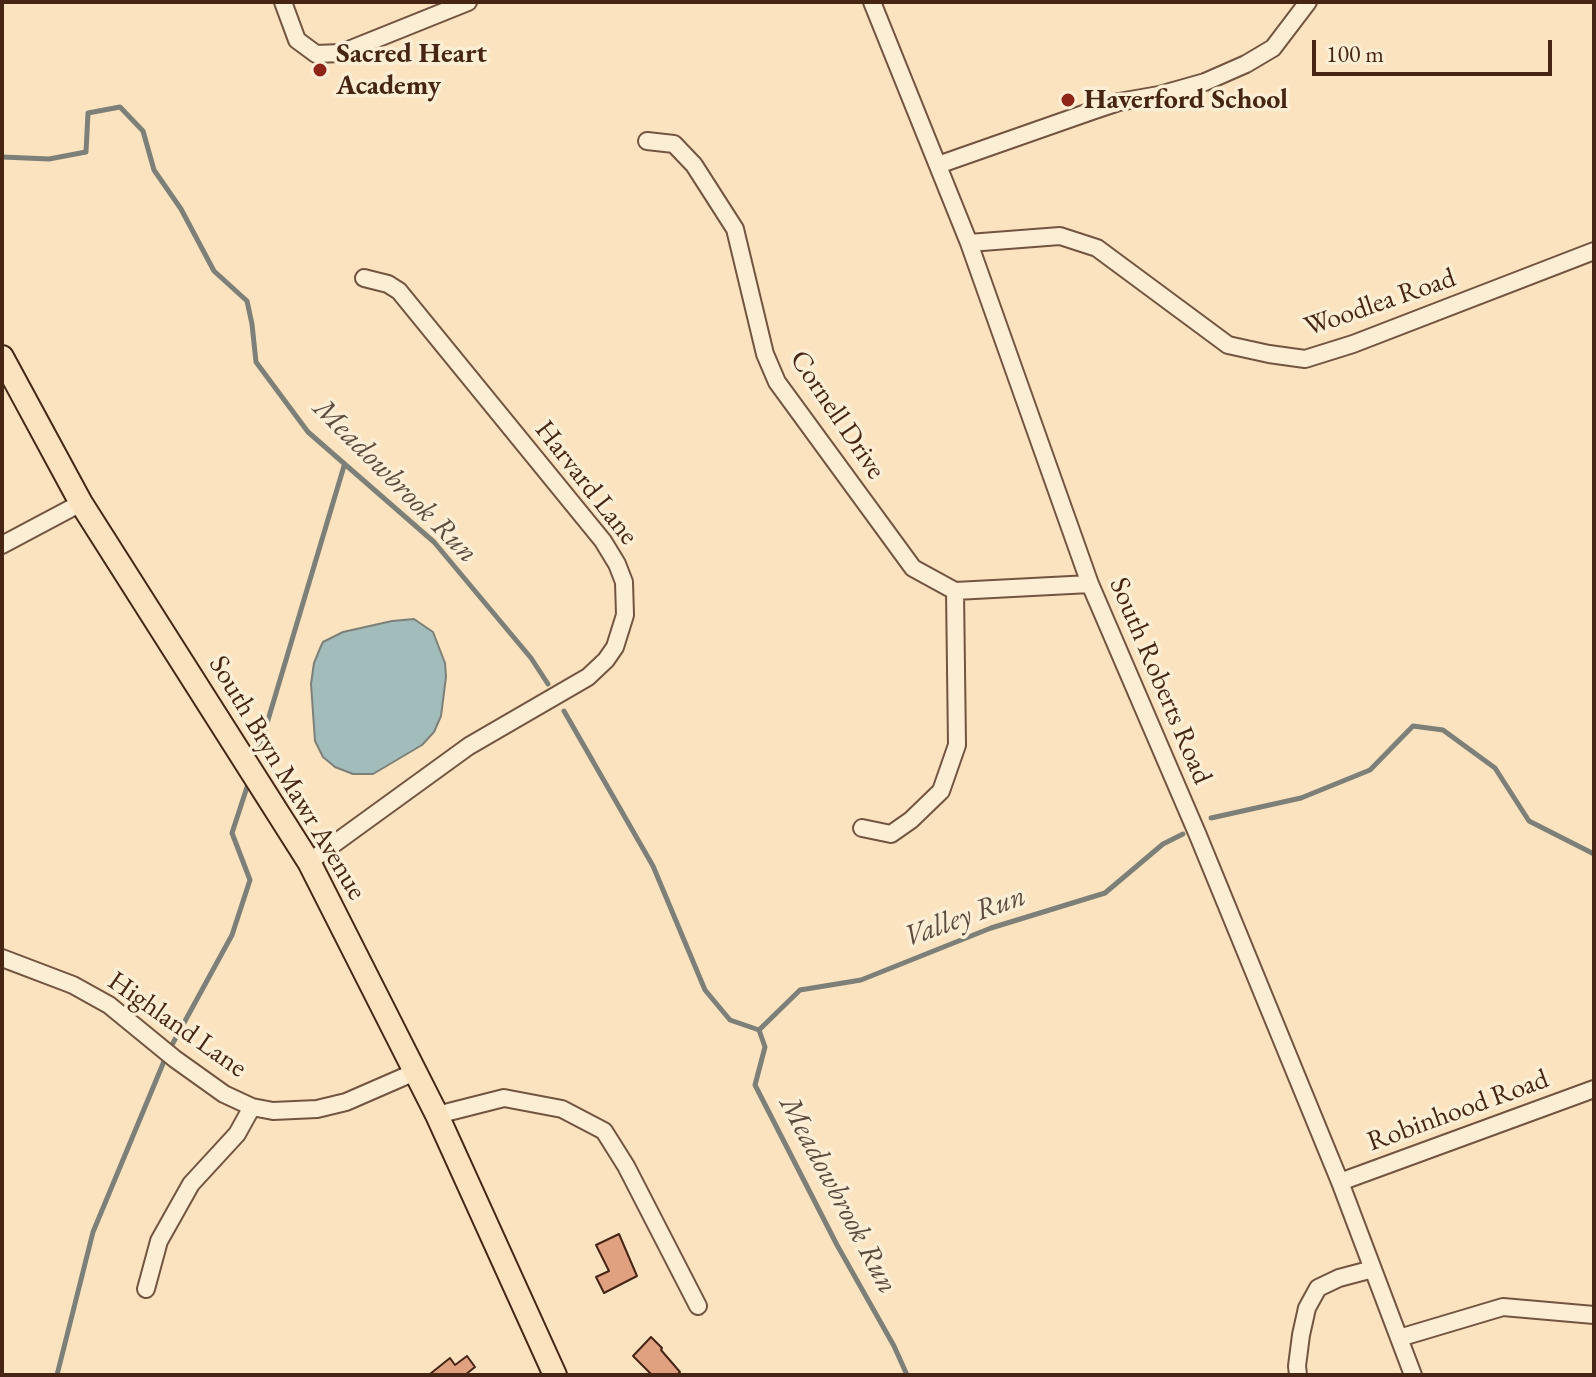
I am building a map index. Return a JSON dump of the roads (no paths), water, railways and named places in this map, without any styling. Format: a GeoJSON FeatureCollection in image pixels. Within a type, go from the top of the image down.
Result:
{"type":"FeatureCollection","features":[{"type":"Feature","properties":{"kind":"main road","name":"South Bryn Mawr Avenue"},"geometry":{"type":"LineString","coordinates":[[2,357],[81,503],[309,862],[437,1115],[555,1375]]}},
{"type":"Feature","properties":{"kind":"street"},"geometry":{"type":"LineString","coordinates":[[283,2],[297,40],[316,54],[341,53],[468,2]]}},
{"type":"Feature","properties":{"kind":"street","name":"South Roberts Road"},"geometry":{"type":"LineString","coordinates":[[872,2],[969,243],[1090,584],[1197,833],[1340,1182],[1413,1375]]}},
{"type":"Feature","properties":{"kind":"street"},"geometry":{"type":"LineString","coordinates":[[938,165],[1119,102],[1205,82],[1246,64],[1273,48],[1308,2]]}},
{"type":"Feature","properties":{"kind":"street","name":"Cornell Drive"},"geometry":{"type":"LineString","coordinates":[[647,141],[674,144],[694,165],[735,229],[765,354],[777,382],[913,568],[955,591]]}},
{"type":"Feature","properties":{"kind":"street","name":"Woodlea Road"},"geometry":{"type":"LineString","coordinates":[[969,243],[1060,236],[1097,248],[1228,345],[1305,359],[1353,344],[1594,251]]}},
{"type":"Feature","properties":{"kind":"street","name":"Harvard Lane"},"geometry":{"type":"LineString","coordinates":[[309,862],[469,746],[588,677],[615,647],[625,615],[624,582],[603,541],[399,291],[388,284],[364,278]]}},
{"type":"Feature","properties":{"kind":"street"},"geometry":{"type":"LineString","coordinates":[[2,545],[81,503]]}},
{"type":"Feature","properties":{"kind":"street"},"geometry":{"type":"LineString","coordinates":[[862,828],[891,834],[911,820],[941,791],[957,745],[955,591],[1090,584]]}},
{"type":"Feature","properties":{"kind":"street","name":"Highland Lane"},"geometry":{"type":"LineString","coordinates":[[2,958],[73,985],[109,1005],[224,1094],[252,1107],[273,1111],[317,1109],[346,1102],[415,1072]]}},
{"type":"Feature","properties":{"kind":"street","name":"Robinhood Road"},"geometry":{"type":"LineString","coordinates":[[1340,1182],[1594,1089]]}},
{"type":"Feature","properties":{"kind":"street"},"geometry":{"type":"LineString","coordinates":[[437,1115],[504,1098],[562,1109],[604,1131],[626,1166],[698,1306]]}},
{"type":"Feature","properties":{"kind":"street"},"geometry":{"type":"LineString","coordinates":[[146,1289],[159,1241],[191,1184],[237,1134],[252,1107]]}},
{"type":"Feature","properties":{"kind":"street"},"geometry":{"type":"LineString","coordinates":[[1298,1375],[1307,1308],[1318,1288],[1339,1278],[1373,1269]]}},
{"type":"Feature","properties":{"kind":"street"},"geometry":{"type":"LineString","coordinates":[[1399,1338],[1503,1307],[1594,1315]]}},
{"type":"Feature","properties":{"kind":"water"},"geometry":{"type":"Polygon","coordinates":[[[414,619],[433,632],[445,663],[441,716],[434,732],[422,745],[373,774],[353,774],[335,767],[323,757],[315,741],[311,684],[314,663],[323,642],[343,632],[414,619]]]}},
{"type":"Feature","properties":{"kind":"waterway","name":"Meadowbrook Run"},"geometry":{"type":"LineString","coordinates":[[2,157],[49,159],[86,152],[88,113],[120,107],[143,131],[154,170],[181,209],[214,271],[247,301],[256,362],[308,432],[434,542],[531,658],[548,684]]}},
{"type":"Feature","properties":{"kind":"waterway"},"geometry":{"type":"LineString","coordinates":[[259,750],[344,466]]}},
{"type":"Feature","properties":{"kind":"waterway","name":"Meadowbrook Run"},"geometry":{"type":"LineString","coordinates":[[564,711],[653,866],[705,990],[730,1020],[759,1030],[765,1047],[755,1085],[907,1375]]}},
{"type":"Feature","properties":{"kind":"waterway","name":"Valley Run"},"geometry":{"type":"LineString","coordinates":[[1211,818],[1301,798],[1370,770],[1413,726],[1443,730],[1495,768],[1529,821],[1594,854]]}},
{"type":"Feature","properties":{"kind":"waterway"},"geometry":{"type":"LineString","coordinates":[[57,1375],[93,1232],[167,1054],[232,935],[250,880],[232,833],[249,781]]}},
{"type":"Feature","properties":{"kind":"waterway","name":"Valley Run"},"geometry":{"type":"LineString","coordinates":[[759,1030],[800,990],[861,980],[991,928],[1105,893],[1163,844],[1183,834]]}},
{"type":"Feature","properties":{"kind":"place","name":"Sacred Heart Academy"},"geometry":{"type":"Point","coordinates":[320,70]}},
{"type":"Feature","properties":{"kind":"place","name":"Haverford School"},"geometry":{"type":"Point","coordinates":[1068,100]}}]}
